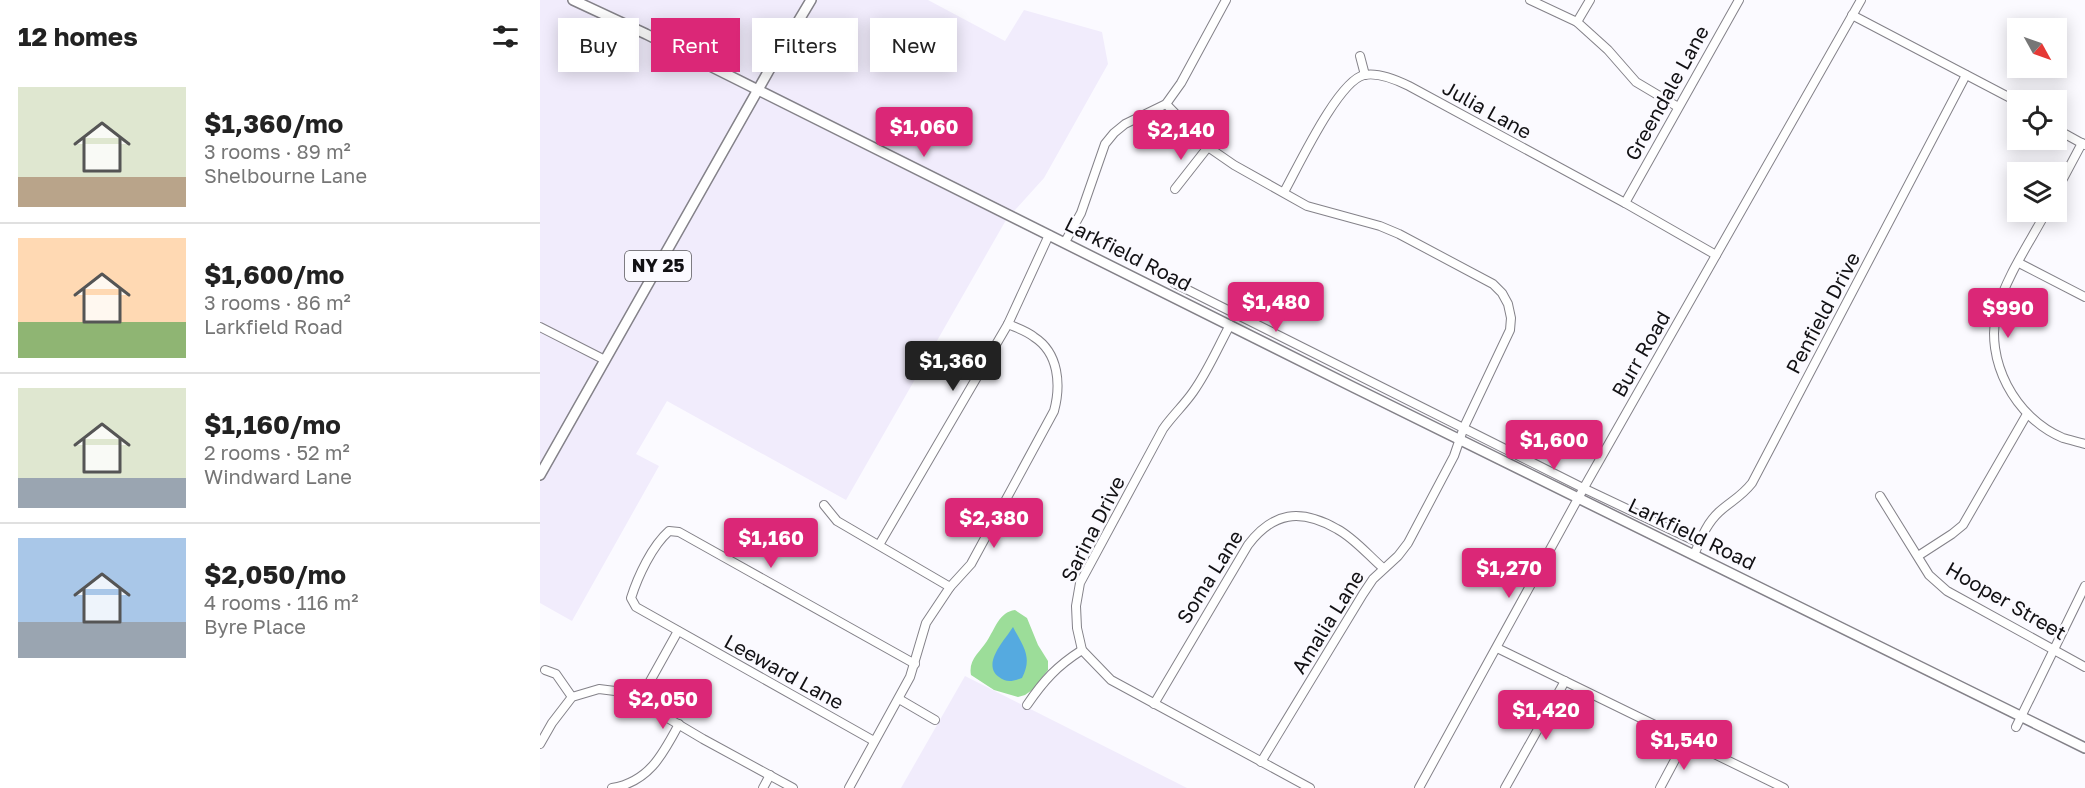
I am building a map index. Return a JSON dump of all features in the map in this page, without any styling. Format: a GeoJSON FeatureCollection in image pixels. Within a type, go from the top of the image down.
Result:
{"type":"FeatureCollection","features":[{"type":"Feature","properties":{"kind":"main road","name":"Larkfield Road"},"geometry":{"type":"LineString","coordinates":[[573,0],[646,34],[1460,440],[2085,748]]}},
{"type":"Feature","properties":{"kind":"main road","name":"NY 25"},"geometry":{"type":"LineString","coordinates":[[540,475],[811,0]]}},
{"type":"Feature","properties":{"kind":"street"},"geometry":{"type":"LineString","coordinates":[[1065,242],[1081,213],[1105,144],[1125,124],[1166,104],[1226,0]]}},
{"type":"Feature","properties":{"kind":"street"},"geometry":{"type":"LineString","coordinates":[[1530,0],[1577,22],[1608,50],[1636,82],[1678,107]]}},
{"type":"Feature","properties":{"kind":"street"},"geometry":{"type":"LineString","coordinates":[[1577,22],[1590,0]]}},
{"type":"Feature","properties":{"kind":"street","name":"Greendale Lane"},"geometry":{"type":"LineString","coordinates":[[1625,203],[1739,0]]}},
{"type":"Feature","properties":{"kind":"street","name":"Burr Road"},"geometry":{"type":"LineString","coordinates":[[1419,788],[1583,488],[1861,0]]}},
{"type":"Feature","properties":{"kind":"street"},"geometry":{"type":"LineString","coordinates":[[1852,15],[2007,96]]}},
{"type":"Feature","properties":{"kind":"street"},"geometry":{"type":"LineString","coordinates":[[1284,192],[1328,112],[1344,90],[1365,75],[1360,56]]}},
{"type":"Feature","properties":{"kind":"street","name":"Julia Lane"},"geometry":{"type":"LineString","coordinates":[[1365,75],[1392,79],[1409,86],[1716,255]]}},
{"type":"Feature","properties":{"kind":"street","name":"Penfield Drive"},"geometry":{"type":"LineString","coordinates":[[1694,555],[1714,517],[1743,494],[1752,483],[1966,75]]}},
{"type":"Feature","properties":{"kind":"street","name":"Amalia Lane"},"geometry":{"type":"LineString","coordinates":[[1166,104],[1208,147],[1307,206],[1380,226],[1480,276],[1502,293],[1511,318],[1510,330],[1464,427],[1454,456],[1408,543],[1398,556],[1383,568],[1363,594],[1262,762]]}},
{"type":"Feature","properties":{"kind":"street"},"geometry":{"type":"LineString","coordinates":[[2067,135],[2084,144],[2067,173]]}},
{"type":"Feature","properties":{"kind":"street"},"geometry":{"type":"LineString","coordinates":[[1175,189],[1208,147]]}},
{"type":"Feature","properties":{"kind":"street"},"geometry":{"type":"LineString","coordinates":[[2041,222],[2003,292],[1994,332],[1996,351],[2001,371],[2014,397],[2027,414],[2062,437],[2085,444]]}},
{"type":"Feature","properties":{"kind":"street"},"geometry":{"type":"LineString","coordinates":[[879,545],[1008,324],[1050,235]]}},
{"type":"Feature","properties":{"kind":"street"},"geometry":{"type":"LineString","coordinates":[[2019,263],[2085,297]]}},
{"type":"Feature","properties":{"kind":"street","name":"Larkfield Road"},"geometry":{"type":"LineString","coordinates":[[1174,283],[1583,488],[1699,543]]}},
{"type":"Feature","properties":{"kind":"street"},"geometry":{"type":"LineString","coordinates":[[849,788],[899,699],[915,664],[926,623],[950,587],[971,564],[1054,411],[1058,397],[1058,380],[1045,346],[1034,336],[1008,324]]}},
{"type":"Feature","properties":{"kind":"street","name":"Sarina Drive"},"geometry":{"type":"LineString","coordinates":[[1082,650],[1077,628],[1076,606],[1080,583],[1163,429],[1176,410],[1192,394],[1230,325]]}},
{"type":"Feature","properties":{"kind":"street"},"geometry":{"type":"LineString","coordinates":[[540,327],[605,360]]}},
{"type":"Feature","properties":{"kind":"street"},"geometry":{"type":"LineString","coordinates":[[1918,556],[1963,525],[2027,414]]}},
{"type":"Feature","properties":{"kind":"street","name":"Hooper Street"},"geometry":{"type":"LineString","coordinates":[[1880,496],[1929,575],[1947,591],[2085,667]]}},
{"type":"Feature","properties":{"kind":"street"},"geometry":{"type":"LineString","coordinates":[[824,506],[837,521],[950,587]]}},
{"type":"Feature","properties":{"kind":"street","name":"Soma Lane"},"geometry":{"type":"LineString","coordinates":[[1154,704],[1248,545],[1260,529],[1274,520],[1289,516],[1305,518],[1337,529],[1383,568]]}},
{"type":"Feature","properties":{"kind":"street","name":"Leeward Lane"},"geometry":{"type":"LineString","coordinates":[[874,741],[636,607],[631,597],[644,568],[661,538],[669,531],[679,532],[915,664]]}},
{"type":"Feature","properties":{"kind":"street"},"geometry":{"type":"LineString","coordinates":[[2016,727],[2085,586]]}},
{"type":"Feature","properties":{"kind":"street"},"geometry":{"type":"LineString","coordinates":[[639,701],[678,631]]}},
{"type":"Feature","properties":{"kind":"street"},"geometry":{"type":"LineString","coordinates":[[1497,648],[1784,788]]}},
{"type":"Feature","properties":{"kind":"street"},"geometry":{"type":"LineString","coordinates":[[1027,705],[1046,678],[1059,665],[1082,650],[1111,681],[1310,788]]}},
{"type":"Feature","properties":{"kind":"street"},"geometry":{"type":"LineString","coordinates":[[545,670],[556,674],[572,697]]}},
{"type":"Feature","properties":{"kind":"street"},"geometry":{"type":"LineString","coordinates":[[1504,788],[1565,681]]}},
{"type":"Feature","properties":{"kind":"street"},"geometry":{"type":"LineString","coordinates":[[540,744],[552,723],[572,697],[599,689],[615,691],[639,701],[793,788]]}},
{"type":"Feature","properties":{"kind":"street"},"geometry":{"type":"LineString","coordinates":[[899,699],[935,720]]}},
{"type":"Feature","properties":{"kind":"street"},"geometry":{"type":"LineString","coordinates":[[612,788],[637,780],[647,773],[660,758],[679,724]]}},
{"type":"Feature","properties":{"kind":"street"},"geometry":{"type":"LineString","coordinates":[[1660,788],[1685,741]]}},
{"type":"Feature","properties":{"kind":"street"},"geometry":{"type":"LineString","coordinates":[[763,788],[770,775]]}},
{"type":"Feature","properties":{"kind":"shaded area"},"geometry":{"type":"Polygon","coordinates":[[[540,0],[928,0],[1005,41],[1024,10],[1102,32],[1108,64],[1044,178],[1006,220],[846,500],[667,401],[636,454],[659,466],[572,621],[540,603],[540,0]]]}},
{"type":"Feature","properties":{"kind":"shaded area"},"geometry":{"type":"Polygon","coordinates":[[[965,676],[1187,788],[901,788],[965,676]]]}},
{"type":"Feature","properties":{"kind":"green space"},"geometry":{"type":"Polygon","coordinates":[[[1015,610],[1027,618],[1038,645],[1048,661],[1048,670],[1035,688],[1018,697],[994,690],[971,675],[971,665],[975,656],[998,622],[1005,614],[1015,610]]]}},
{"type":"Feature","properties":{"kind":"water"},"geometry":{"type":"Polygon","coordinates":[[[1013,627],[1023,646],[1027,664],[1022,678],[1007,681],[994,672],[992,666],[996,652],[1013,627]]]}}]}
